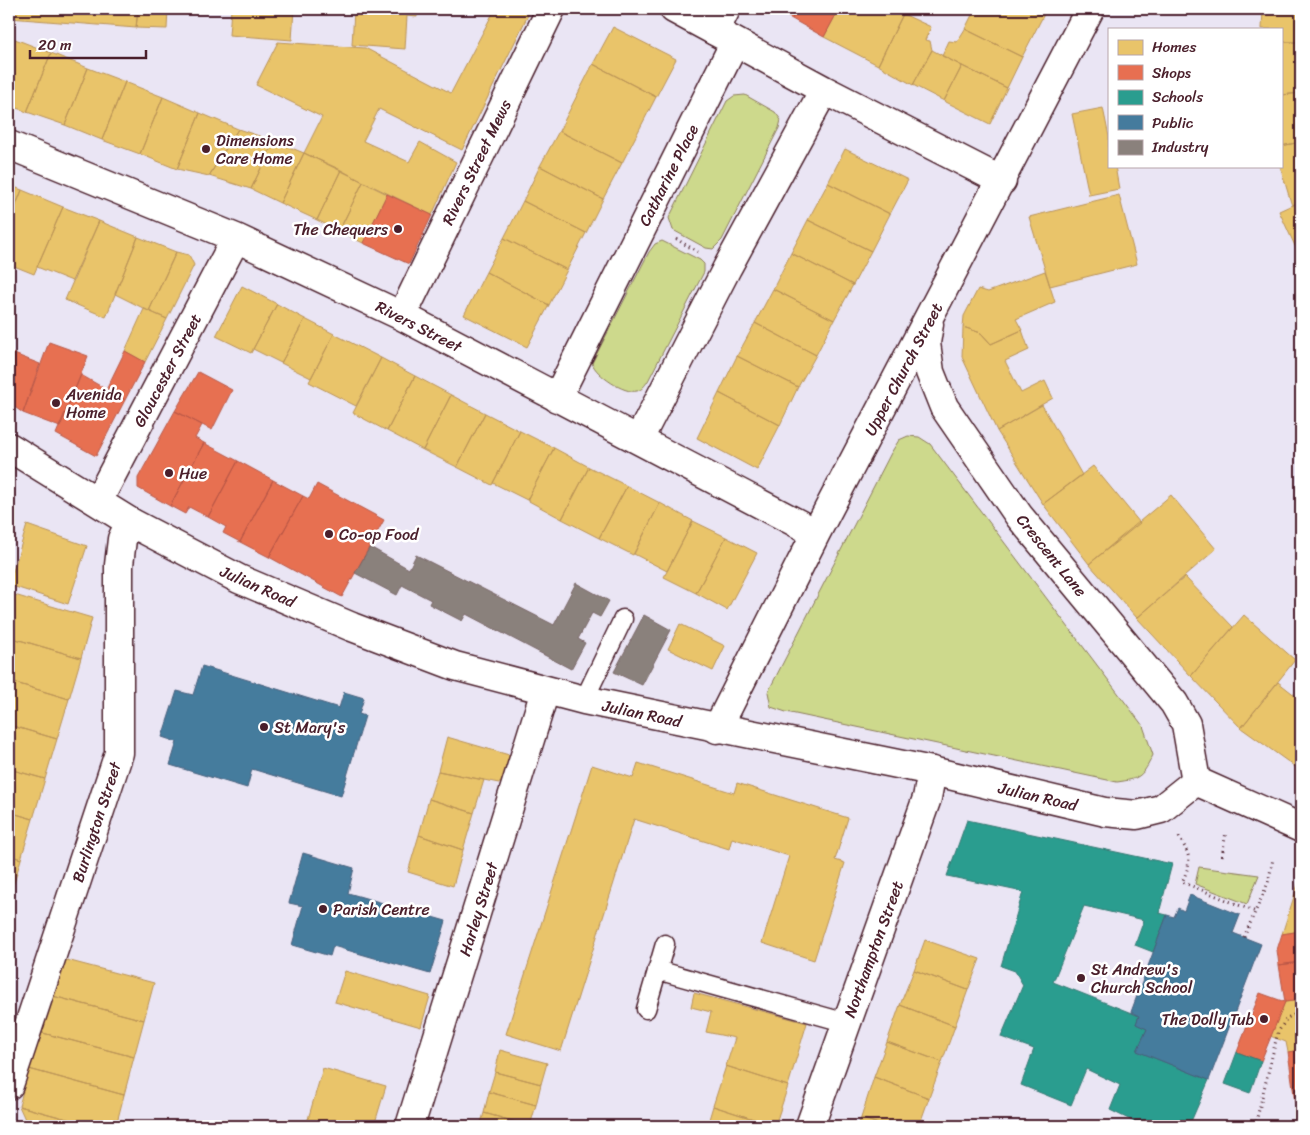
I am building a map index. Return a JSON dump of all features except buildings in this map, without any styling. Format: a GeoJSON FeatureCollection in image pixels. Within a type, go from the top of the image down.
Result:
{"type":"FeatureCollection","features":[{"type":"Feature","properties":{"kind":"street","name":"Rivers Street Mews"},"geometry":{"type":"LineString","coordinates":[[402,316],[551,9]]}},
{"type":"Feature","properties":{"kind":"street"},"geometry":{"type":"LineString","coordinates":[[674,9],[725,27],[824,90],[1002,181]]}},
{"type":"Feature","properties":{"kind":"street","name":"Upper Church Street"},"geometry":{"type":"LineString","coordinates":[[717,729],[816,533],[1002,181],[1090,9]]}},
{"type":"Feature","properties":{"kind":"street","name":"Catharine Place"},"geometry":{"type":"LineString","coordinates":[[557,398],[645,221],[725,27]]}},
{"type":"Feature","properties":{"kind":"street"},"geometry":{"type":"LineString","coordinates":[[639,440],[727,268],[824,90]]}},
{"type":"Feature","properties":{"kind":"street","name":"Rivers Street"},"geometry":{"type":"LineString","coordinates":[[9,145],[236,238],[402,316],[816,533]]}},
{"type":"Feature","properties":{"kind":"street","name":"Gloucester Street"},"geometry":{"type":"LineString","coordinates":[[98,502],[236,238]]}},
{"type":"Feature","properties":{"kind":"street","name":"Crescent Lane"},"geometry":{"type":"LineString","coordinates":[[929,319],[926,343],[930,372],[944,408],[1019,516],[1174,703],[1186,724],[1196,781]]}},
{"type":"Feature","properties":{"kind":"street","name":"Julian Road"},"geometry":{"type":"LineString","coordinates":[[9,447],[130,522],[239,579],[352,627],[456,666],[584,700],[932,772],[1105,812],[1137,814],[1161,809],[1196,781]]}},
{"type":"Feature","properties":{"kind":"street","name":"Burlington Street"},"geometry":{"type":"LineString","coordinates":[[9,1085],[119,752],[119,565],[122,539],[130,522]]}},
{"type":"Feature","properties":{"kind":"street","name":"Harley Street"},"geometry":{"type":"LineString","coordinates":[[410,1126],[545,691]]}},
{"type":"Feature","properties":{"kind":"street","name":"Northampton Street"},"geometry":{"type":"LineString","coordinates":[[810,1126],[927,798],[932,772]]}},
{"type":"Feature","properties":{"kind":"street"},"geometry":{"type":"LineString","coordinates":[[1196,781],[1301,828]]}},
{"type":"Feature","properties":{"kind":"lane"},"geometry":{"type":"LineString","coordinates":[[584,700],[623,619]]}},
{"type":"Feature","properties":{"kind":"lane"},"geometry":{"type":"LineString","coordinates":[[646,1009],[665,944]]}},
{"type":"Feature","properties":{"kind":"lane"},"geometry":{"type":"LineString","coordinates":[[657,970],[847,1023]]}},
{"type":"Feature","properties":{"kind":"path"},"geometry":{"type":"LineString","coordinates":[[645,221],[727,268]]}},
{"type":"Feature","properties":{"kind":"path"},"geometry":{"type":"LineString","coordinates":[[1161,809],[1190,855],[1189,867],[1182,882],[1256,912]]}},
{"type":"Feature","properties":{"kind":"path"},"geometry":{"type":"LineString","coordinates":[[1244,937],[1270,877],[1273,859]]}},
{"type":"Feature","properties":{"kind":"path"},"geometry":{"type":"LineString","coordinates":[[1255,1126],[1278,1032],[1287,1018],[1300,1012]]}},
{"type":"Feature","properties":{"kind":"green space"},"geometry":{"type":"Polygon","coordinates":[[[745,95],[775,112],[781,120],[779,128],[722,240],[713,249],[706,248],[673,230],[669,218],[727,101],[734,96],[745,95]]]}},
{"type":"Feature","properties":{"kind":"green space"},"geometry":{"type":"Polygon","coordinates":[[[662,241],[700,260],[704,264],[704,272],[648,381],[640,390],[625,390],[611,383],[599,373],[592,363],[649,252],[655,244],[662,241]]]}},
{"type":"Feature","properties":{"kind":"green space"},"geometry":{"type":"Polygon","coordinates":[[[908,436],[919,437],[930,444],[1143,726],[1153,755],[1146,768],[1136,778],[1117,782],[786,712],[771,707],[768,692],[891,453],[899,440],[908,436]]]}},
{"type":"Feature","properties":{"kind":"green space"},"geometry":{"type":"Polygon","coordinates":[[[1199,867],[1259,875],[1247,904],[1195,884],[1199,867]]]}},
{"type":"Feature","properties":{"kind":"place","name":"Dimensions Care Home"},"geometry":{"type":"Point","coordinates":[206,149]}},
{"type":"Feature","properties":{"kind":"place","name":"The Chequers"},"geometry":{"type":"Point","coordinates":[398,229]}},
{"type":"Feature","properties":{"kind":"place","name":"Avenida Home"},"geometry":{"type":"Point","coordinates":[56,403]}},
{"type":"Feature","properties":{"kind":"place","name":"Hue"},"geometry":{"type":"Point","coordinates":[169,473]}},
{"type":"Feature","properties":{"kind":"place","name":"Co-op Food"},"geometry":{"type":"Point","coordinates":[329,534]}},
{"type":"Feature","properties":{"kind":"place","name":"St Mary's"},"geometry":{"type":"Point","coordinates":[264,727]}},
{"type":"Feature","properties":{"kind":"place","name":"Parish Centre"},"geometry":{"type":"Point","coordinates":[323,909]}},
{"type":"Feature","properties":{"kind":"place","name":"St Andrew's Church School"},"geometry":{"type":"Point","coordinates":[1081,978]}},
{"type":"Feature","properties":{"kind":"place","name":"The Dolly Tub"},"geometry":{"type":"Point","coordinates":[1264,1019]}}]}
